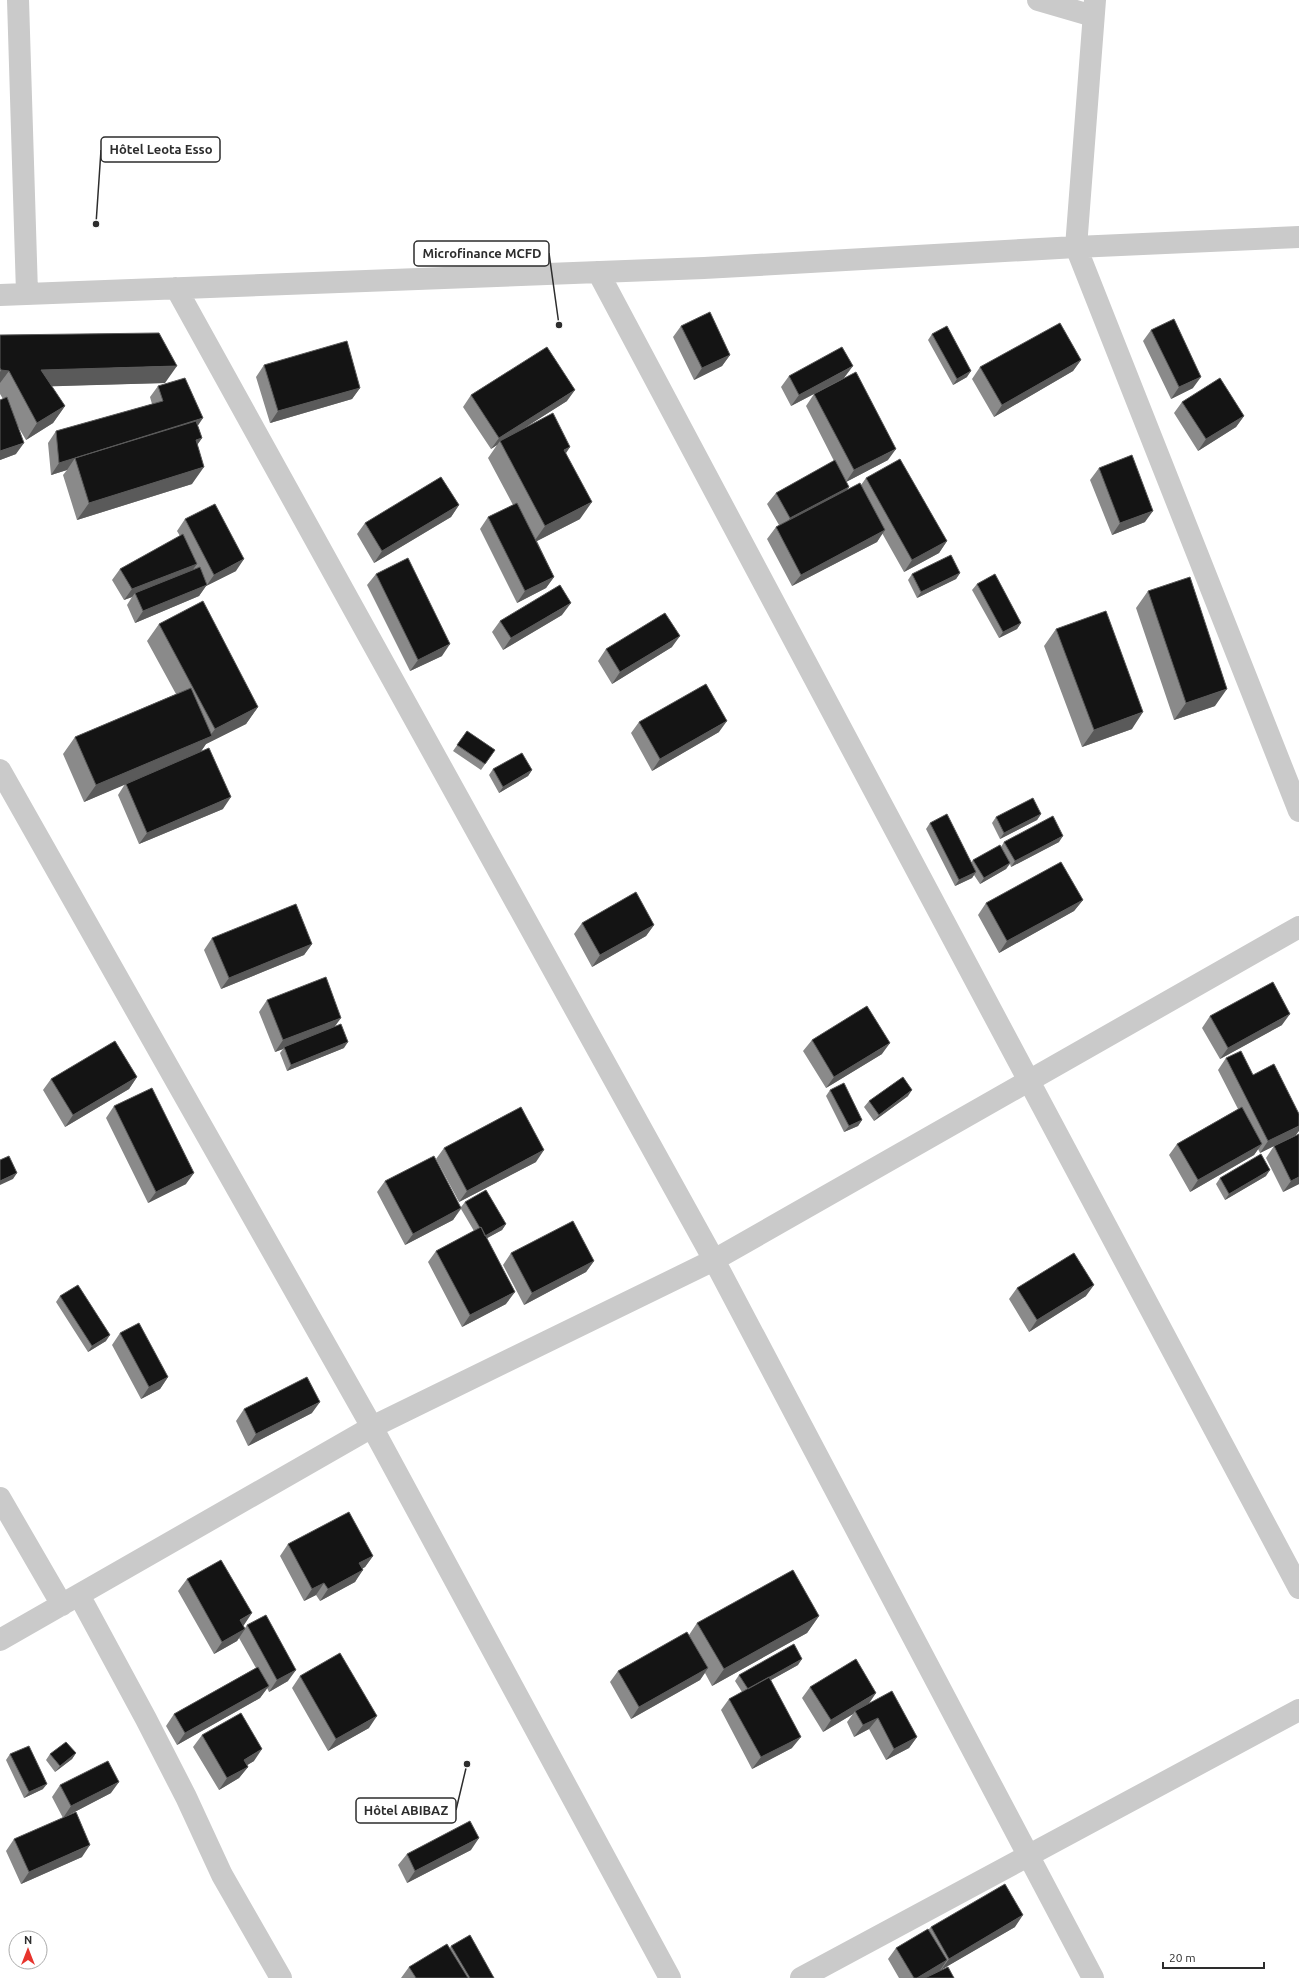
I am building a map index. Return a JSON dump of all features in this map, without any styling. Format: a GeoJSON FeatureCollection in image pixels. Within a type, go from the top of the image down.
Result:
{"type":"FeatureCollection","features":[{"type":"Feature","properties":{"kind":"street"},"geometry":{"type":"LineString","coordinates":[[18,0],[27,293]]}},
{"type":"Feature","properties":{"kind":"street"},"geometry":{"type":"LineString","coordinates":[[1038,0],[1094,8],[1076,247],[1299,811]]}},
{"type":"Feature","properties":{"kind":"street"},"geometry":{"type":"LineString","coordinates":[[0,295],[704,268],[1076,247],[1299,237]]}},
{"type":"Feature","properties":{"kind":"street"},"geometry":{"type":"LineString","coordinates":[[598,272],[1299,1588]]}},
{"type":"Feature","properties":{"kind":"street"},"geometry":{"type":"LineString","coordinates":[[176,288],[714,1260],[1030,1856],[1093,1978]]}},
{"type":"Feature","properties":{"kind":"street"},"geometry":{"type":"LineString","coordinates":[[0,770],[372,1427],[670,1978]]}},
{"type":"Feature","properties":{"kind":"street"},"geometry":{"type":"LineString","coordinates":[[0,1640],[372,1427],[714,1260],[1299,927]]}},
{"type":"Feature","properties":{"kind":"street"},"geometry":{"type":"LineString","coordinates":[[0,1498],[70,1600],[150,1725],[186,1797],[222,1875],[281,1978]]}},
{"type":"Feature","properties":{"kind":"street"},"geometry":{"type":"LineString","coordinates":[[801,1978],[1299,1710]]}},
{"type":"Feature","properties":{"kind":"building"},"geometry":{"type":"Polygon","coordinates":[[[710,312],[730,355],[702,368],[681,326],[710,312]]]}},
{"type":"Feature","properties":{"kind":"building"},"geometry":{"type":"Polygon","coordinates":[[[1174,319],[1201,377],[1179,387],[1151,330],[1174,319]]]}},
{"type":"Feature","properties":{"kind":"building"},"geometry":{"type":"Polygon","coordinates":[[[1060,323],[1081,360],[1002,405],[980,367],[1060,323]]]}},
{"type":"Feature","properties":{"kind":"building"},"geometry":{"type":"Polygon","coordinates":[[[947,326],[971,371],[957,379],[932,334],[947,326]]]}},
{"type":"Feature","properties":{"kind":"building"},"geometry":{"type":"Polygon","coordinates":[[[159,333],[177,366],[41,370],[65,406],[37,423],[9,371],[1,370],[0,368],[0,335],[159,333]]]}},
{"type":"Feature","properties":{"kind":"building"},"geometry":{"type":"Polygon","coordinates":[[[347,341],[360,388],[278,411],[264,365],[347,341]]]}},
{"type":"Feature","properties":{"kind":"building"},"geometry":{"type":"Polygon","coordinates":[[[547,347],[575,390],[499,438],[471,395],[547,347]]]}},
{"type":"Feature","properties":{"kind":"building"},"geometry":{"type":"Polygon","coordinates":[[[842,347],[853,366],[799,395],[789,376],[842,347]]]}},
{"type":"Feature","properties":{"kind":"building"},"geometry":{"type":"Polygon","coordinates":[[[856,372],[896,449],[854,470],[814,394],[856,372]]]}},
{"type":"Feature","properties":{"kind":"building"},"geometry":{"type":"Polygon","coordinates":[[[185,378],[203,418],[59,463],[56,431],[163,401],[158,386],[185,378]]]}},
{"type":"Feature","properties":{"kind":"building"},"geometry":{"type":"Polygon","coordinates":[[[1220,378],[1244,416],[1206,439],[1182,402],[1220,378]]]}},
{"type":"Feature","properties":{"kind":"building"},"geometry":{"type":"Polygon","coordinates":[[[7,397],[24,443],[0,451],[0,400],[7,397]]]}},
{"type":"Feature","properties":{"kind":"building"},"geometry":{"type":"Polygon","coordinates":[[[553,413],[570,447],[564,450],[592,502],[545,526],[500,441],[553,413]]]}},
{"type":"Feature","properties":{"kind":"building"},"geometry":{"type":"Polygon","coordinates":[[[196,421],[202,438],[196,440],[204,467],[89,503],[75,458],[196,421]]]}},
{"type":"Feature","properties":{"kind":"building"},"geometry":{"type":"Polygon","coordinates":[[[1132,455],[1153,511],[1120,523],[1099,468],[1132,455]]]}},
{"type":"Feature","properties":{"kind":"building"},"geometry":{"type":"Polygon","coordinates":[[[900,459],[947,541],[912,560],[866,478],[900,459]]]}},
{"type":"Feature","properties":{"kind":"building"},"geometry":{"type":"Polygon","coordinates":[[[835,460],[849,487],[790,518],[776,493],[835,460]]]}},
{"type":"Feature","properties":{"kind":"building"},"geometry":{"type":"Polygon","coordinates":[[[441,477],[459,505],[382,551],[365,523],[441,477]]]}},
{"type":"Feature","properties":{"kind":"building"},"geometry":{"type":"Polygon","coordinates":[[[860,483],[885,530],[801,575],[776,527],[860,483]]]}},
{"type":"Feature","properties":{"kind":"building"},"geometry":{"type":"Polygon","coordinates":[[[517,503],[554,577],[525,591],[488,517],[517,503]]]}},
{"type":"Feature","properties":{"kind":"building"},"geometry":{"type":"Polygon","coordinates":[[[215,504],[244,559],[214,575],[185,519],[215,504]]]}},
{"type":"Feature","properties":{"kind":"building"},"geometry":{"type":"Polygon","coordinates":[[[183,534],[197,564],[132,589],[120,569],[183,534]]]}},
{"type":"Feature","properties":{"kind":"building"},"geometry":{"type":"Polygon","coordinates":[[[951,555],[960,573],[921,592],[912,574],[951,555]]]}},
{"type":"Feature","properties":{"kind":"building"},"geometry":{"type":"Polygon","coordinates":[[[408,558],[450,644],[418,660],[376,574],[408,558]]]}},
{"type":"Feature","properties":{"kind":"building"},"geometry":{"type":"Polygon","coordinates":[[[200,567],[207,585],[143,611],[135,593],[200,567]]]}},
{"type":"Feature","properties":{"kind":"building"},"geometry":{"type":"Polygon","coordinates":[[[995,574],[1021,623],[1003,632],[977,584],[995,574]]]}},
{"type":"Feature","properties":{"kind":"building"},"geometry":{"type":"Polygon","coordinates":[[[1190,577],[1227,689],[1186,703],[1148,591],[1190,577]]]}},
{"type":"Feature","properties":{"kind":"building"},"geometry":{"type":"Polygon","coordinates":[[[560,585],[571,603],[511,638],[500,621],[560,585]]]}},
{"type":"Feature","properties":{"kind":"building"},"geometry":{"type":"Polygon","coordinates":[[[203,601],[258,707],[215,729],[159,624],[203,601]]]}},
{"type":"Feature","properties":{"kind":"building"},"geometry":{"type":"Polygon","coordinates":[[[1106,611],[1143,712],[1094,730],[1056,629],[1106,611]]]}},
{"type":"Feature","properties":{"kind":"building"},"geometry":{"type":"Polygon","coordinates":[[[665,613],[680,636],[620,672],[606,649],[665,613]]]}},
{"type":"Feature","properties":{"kind":"building"},"geometry":{"type":"Polygon","coordinates":[[[706,684],[727,721],[660,759],[639,722],[706,684]]]}},
{"type":"Feature","properties":{"kind":"building"},"geometry":{"type":"Polygon","coordinates":[[[191,688],[212,736],[96,785],[75,737],[191,688]]]}},
{"type":"Feature","properties":{"kind":"building"},"geometry":{"type":"Polygon","coordinates":[[[467,731],[495,750],[485,764],[457,745],[467,731]]]}},
{"type":"Feature","properties":{"kind":"building"},"geometry":{"type":"Polygon","coordinates":[[[209,748],[231,797],[147,833],[126,784],[209,748]]]}},
{"type":"Feature","properties":{"kind":"building"},"geometry":{"type":"Polygon","coordinates":[[[522,753],[532,770],[503,787],[493,769],[522,753]]]}},
{"type":"Feature","properties":{"kind":"building"},"geometry":{"type":"Polygon","coordinates":[[[1033,798],[1041,814],[1004,833],[996,817],[1033,798]]]}},
{"type":"Feature","properties":{"kind":"building"},"geometry":{"type":"Polygon","coordinates":[[[947,814],[976,872],[959,880],[930,823],[947,814]]]}},
{"type":"Feature","properties":{"kind":"building"},"geometry":{"type":"Polygon","coordinates":[[[1053,816],[1063,836],[1015,861],[1004,842],[1053,816]]]}},
{"type":"Feature","properties":{"kind":"building"},"geometry":{"type":"Polygon","coordinates":[[[1000,845],[1010,863],[984,878],[973,860],[1000,845]]]}},
{"type":"Feature","properties":{"kind":"building"},"geometry":{"type":"Polygon","coordinates":[[[1061,862],[1083,900],[1007,941],[986,903],[1061,862]]]}},
{"type":"Feature","properties":{"kind":"building"},"geometry":{"type":"Polygon","coordinates":[[[636,892],[654,925],[600,955],[582,923],[636,892]]]}},
{"type":"Feature","properties":{"kind":"building"},"geometry":{"type":"Polygon","coordinates":[[[296,904],[312,944],[229,978],[212,938],[296,904]]]}},
{"type":"Feature","properties":{"kind":"building"},"geometry":{"type":"Polygon","coordinates":[[[326,977],[341,1018],[283,1040],[267,1000],[326,977]]]}},
{"type":"Feature","properties":{"kind":"building"},"geometry":{"type":"Polygon","coordinates":[[[1273,982],[1290,1014],[1228,1048],[1210,1016],[1273,982]]]}},
{"type":"Feature","properties":{"kind":"building"},"geometry":{"type":"Polygon","coordinates":[[[867,1006],[890,1043],[834,1077],[812,1040],[867,1006]]]}},
{"type":"Feature","properties":{"kind":"building"},"geometry":{"type":"Polygon","coordinates":[[[341,1024],[348,1042],[291,1065],[284,1047],[341,1024]]]}},
{"type":"Feature","properties":{"kind":"building"},"geometry":{"type":"Polygon","coordinates":[[[115,1041],[137,1077],[73,1115],[51,1079],[115,1041]]]}},
{"type":"Feature","properties":{"kind":"building"},"geometry":{"type":"Polygon","coordinates":[[[1241,1051],[1253,1075],[1274,1064],[1299,1114],[1299,1126],[1268,1141],[1226,1058],[1241,1051]]]}},
{"type":"Feature","properties":{"kind":"building"},"geometry":{"type":"Polygon","coordinates":[[[903,1077],[912,1090],[879,1115],[869,1101],[903,1077]]]}},
{"type":"Feature","properties":{"kind":"building"},"geometry":{"type":"Polygon","coordinates":[[[844,1083],[862,1120],[849,1126],[830,1090],[844,1083]]]}},
{"type":"Feature","properties":{"kind":"building"},"geometry":{"type":"Polygon","coordinates":[[[152,1088],[194,1173],[156,1192],[114,1106],[152,1088]]]}},
{"type":"Feature","properties":{"kind":"building"},"geometry":{"type":"Polygon","coordinates":[[[521,1107],[544,1150],[467,1191],[444,1148],[521,1107]]]}},
{"type":"Feature","properties":{"kind":"building"},"geometry":{"type":"Polygon","coordinates":[[[1242,1107],[1262,1144],[1198,1180],[1177,1144],[1242,1107]]]}},
{"type":"Feature","properties":{"kind":"building"},"geometry":{"type":"Polygon","coordinates":[[[1299,1134],[1299,1177],[1291,1181],[1274,1146],[1299,1134]]]}},
{"type":"Feature","properties":{"kind":"building"},"geometry":{"type":"Polygon","coordinates":[[[1261,1154],[1270,1170],[1229,1194],[1220,1178],[1261,1154]]]}},
{"type":"Feature","properties":{"kind":"building"},"geometry":{"type":"Polygon","coordinates":[[[9,1156],[17,1173],[0,1181],[0,1160],[9,1156]]]}},
{"type":"Feature","properties":{"kind":"building"},"geometry":{"type":"Polygon","coordinates":[[[434,1156],[461,1208],[413,1234],[385,1181],[434,1156]]]}},
{"type":"Feature","properties":{"kind":"building"},"geometry":{"type":"Polygon","coordinates":[[[486,1190],[506,1224],[485,1236],[465,1202],[486,1190]]]}},
{"type":"Feature","properties":{"kind":"building"},"geometry":{"type":"Polygon","coordinates":[[[573,1221],[594,1261],[532,1293],[511,1253],[573,1221]]]}},
{"type":"Feature","properties":{"kind":"building"},"geometry":{"type":"Polygon","coordinates":[[[481,1227],[515,1292],[470,1315],[436,1251],[481,1227]]]}},
{"type":"Feature","properties":{"kind":"building"},"geometry":{"type":"Polygon","coordinates":[[[1074,1253],[1094,1285],[1037,1320],[1017,1288],[1074,1253]]]}},
{"type":"Feature","properties":{"kind":"building"},"geometry":{"type":"Polygon","coordinates":[[[78,1285],[110,1335],[92,1346],[60,1296],[78,1285]]]}},
{"type":"Feature","properties":{"kind":"building"},"geometry":{"type":"Polygon","coordinates":[[[139,1323],[168,1377],[149,1387],[120,1333],[139,1323]]]}},
{"type":"Feature","properties":{"kind":"building"},"geometry":{"type":"Polygon","coordinates":[[[307,1377],[320,1402],[256,1434],[244,1409],[307,1377]]]}},
{"type":"Feature","properties":{"kind":"building"},"geometry":{"type":"Polygon","coordinates":[[[349,1512],[373,1556],[359,1563],[363,1570],[328,1589],[324,1583],[312,1589],[288,1544],[349,1512]]]}},
{"type":"Feature","properties":{"kind":"building"},"geometry":{"type":"Polygon","coordinates":[[[221,1560],[252,1613],[240,1620],[245,1629],[222,1642],[187,1579],[221,1560]]]}},
{"type":"Feature","properties":{"kind":"building"},"geometry":{"type":"Polygon","coordinates":[[[793,1570],[819,1616],[724,1669],[697,1623],[793,1570]]]}},
{"type":"Feature","properties":{"kind":"building"},"geometry":{"type":"Polygon","coordinates":[[[266,1615],[296,1670],[277,1680],[247,1625],[266,1615]]]}},
{"type":"Feature","properties":{"kind":"building"},"geometry":{"type":"Polygon","coordinates":[[[687,1632],[708,1668],[639,1707],[618,1671],[687,1632]]]}},
{"type":"Feature","properties":{"kind":"building"},"geometry":{"type":"Polygon","coordinates":[[[794,1644],[802,1659],[748,1689],[739,1675],[794,1644]]]}},
{"type":"Feature","properties":{"kind":"building"},"geometry":{"type":"Polygon","coordinates":[[[340,1653],[377,1716],[336,1739],[300,1676],[340,1653]]]}},
{"type":"Feature","properties":{"kind":"building"},"geometry":{"type":"Polygon","coordinates":[[[856,1659],[876,1693],[831,1720],[810,1687],[856,1659]]]}},
{"type":"Feature","properties":{"kind":"building"},"geometry":{"type":"Polygon","coordinates":[[[258,1667],[269,1686],[185,1733],[174,1714],[258,1667]]]}},
{"type":"Feature","properties":{"kind":"building"},"geometry":{"type":"Polygon","coordinates":[[[769,1677],[801,1737],[761,1757],[729,1699],[769,1677]]]}},
{"type":"Feature","properties":{"kind":"building"},"geometry":{"type":"Polygon","coordinates":[[[892,1691],[917,1737],[894,1749],[878,1718],[863,1725],[855,1711],[892,1691]]]}},
{"type":"Feature","properties":{"kind":"building"},"geometry":{"type":"Polygon","coordinates":[[[241,1713],[262,1749],[244,1760],[248,1767],[227,1778],[202,1735],[241,1713]]]}},
{"type":"Feature","properties":{"kind":"building"},"geometry":{"type":"Polygon","coordinates":[[[66,1742],[76,1753],[60,1766],[50,1754],[66,1742]]]}},
{"type":"Feature","properties":{"kind":"building"},"geometry":{"type":"Polygon","coordinates":[[[29,1746],[47,1784],[29,1792],[10,1754],[29,1746]]]}},
{"type":"Feature","properties":{"kind":"building"},"geometry":{"type":"Polygon","coordinates":[[[108,1761],[119,1782],[71,1806],[60,1785],[108,1761]]]}},
{"type":"Feature","properties":{"kind":"building"},"geometry":{"type":"Polygon","coordinates":[[[76,1812],[90,1845],[29,1872],[14,1839],[76,1812]]]}},
{"type":"Feature","properties":{"kind":"building"},"geometry":{"type":"Polygon","coordinates":[[[470,1821],[479,1838],[415,1871],[407,1854],[470,1821]]]}},
{"type":"Feature","properties":{"kind":"building"},"geometry":{"type":"Polygon","coordinates":[[[1005,1884],[1023,1915],[949,1959],[931,1927],[1005,1884]]]}},
{"type":"Feature","properties":{"kind":"building"},"geometry":{"type":"Polygon","coordinates":[[[928,1929],[947,1960],[917,1978],[914,1978],[896,1948],[928,1929]]]}},
{"type":"Feature","properties":{"kind":"building"},"geometry":{"type":"Polygon","coordinates":[[[470,1935],[494,1978],[470,1978],[451,1946],[470,1935]]]}},
{"type":"Feature","properties":{"kind":"building"},"geometry":{"type":"Polygon","coordinates":[[[447,1944],[468,1978],[416,1978],[409,1967],[447,1944]]]}},
{"type":"Feature","properties":{"kind":"building"},"geometry":{"type":"Polygon","coordinates":[[[948,1967],[954,1978],[925,1978],[948,1967]]]}},
{"type":"Feature","properties":{"kind":"place","name":"Hôtel Leota Esso"},"geometry":{"type":"Point","coordinates":[96,224]}},
{"type":"Feature","properties":{"kind":"place","name":"Microfinance MCFD"},"geometry":{"type":"Point","coordinates":[559,325]}},
{"type":"Feature","properties":{"kind":"place","name":"Hôtel ABIBAZ"},"geometry":{"type":"Point","coordinates":[467,1764]}}]}
